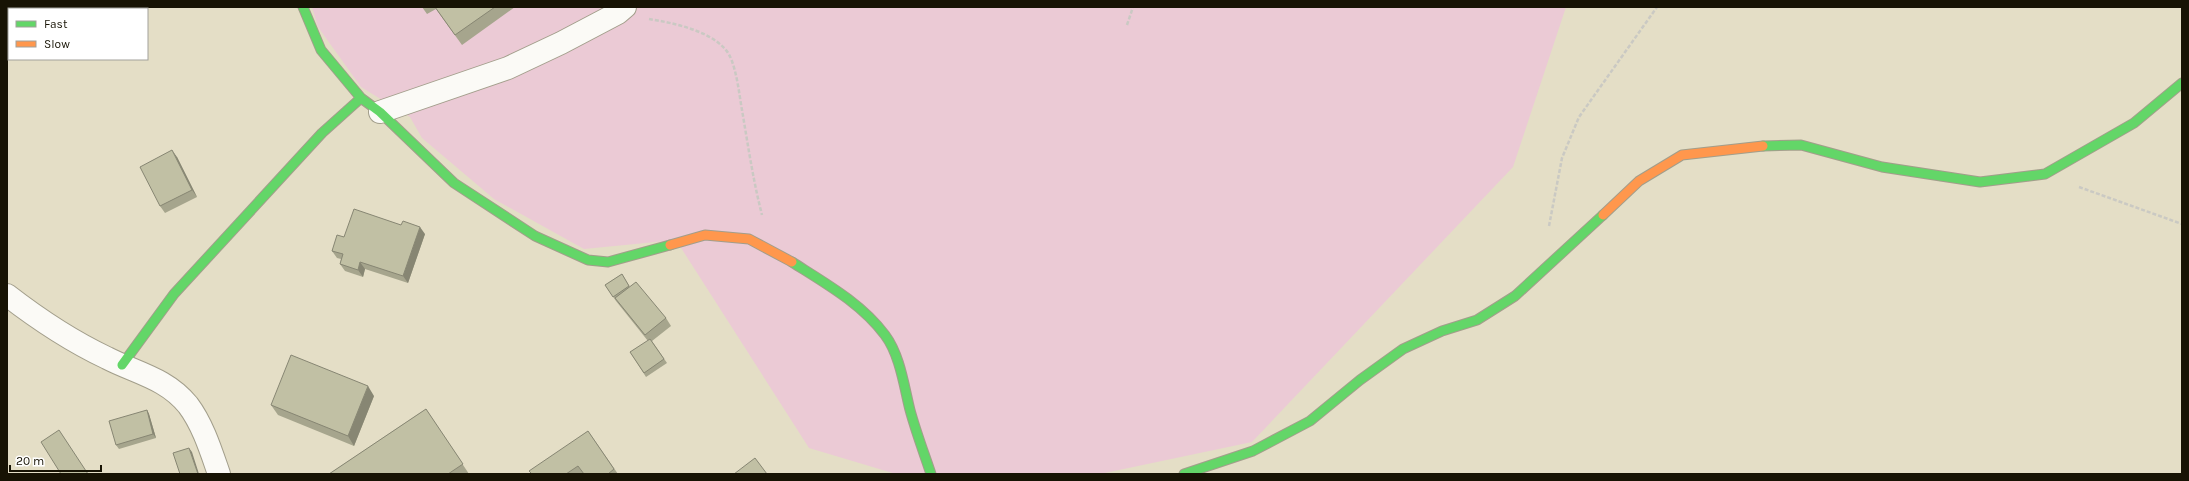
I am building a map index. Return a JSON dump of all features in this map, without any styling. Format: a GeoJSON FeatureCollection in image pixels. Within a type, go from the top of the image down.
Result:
{"type":"FeatureCollection","features":[{"type":"Feature","properties":{"kind":"street"},"geometry":{"type":"LineString","coordinates":[[303,7],[321,50],[361,98],[380,112],[454,183],[534,236],[588,260],[608,262],[663,248],[686,238],[705,235],[749,238],[772,250],[838,292],[869,316],[886,336],[896,358],[916,431],[931,474]]}},
{"type":"Feature","properties":{"kind":"street"},"geometry":{"type":"LineString","coordinates":[[380,112],[508,68],[561,43],[622,10]]}},
{"type":"Feature","properties":{"kind":"street"},"geometry":{"type":"LineString","coordinates":[[1184,474],[1252,451],[1310,421],[1360,380],[1403,349],[1442,331],[1477,320],[1515,296],[1639,181],[1682,155],[1761,145],[1801,144],[1882,167],[1980,182],[2045,174],[2134,123],[2182,83]]}},
{"type":"Feature","properties":{"kind":"street"},"geometry":{"type":"LineString","coordinates":[[122,365],[174,294],[322,133],[361,98]]}},
{"type":"Feature","properties":{"kind":"street"},"geometry":{"type":"LineString","coordinates":[[7,295],[38,320],[122,365],[164,382],[188,405],[204,434],[219,474]]}},
{"type":"Feature","properties":{"kind":"path"},"geometry":{"type":"LineString","coordinates":[[1127,25],[1133,7]]}},
{"type":"Feature","properties":{"kind":"path"},"geometry":{"type":"LineString","coordinates":[[1548,228],[1562,158],[1579,117],[1657,7]]}},
{"type":"Feature","properties":{"kind":"path"},"geometry":{"type":"LineString","coordinates":[[622,10],[674,24],[710,37],[725,49],[731,60],[737,82],[761,210],[772,250]]}},
{"type":"Feature","properties":{"kind":"path"},"geometry":{"type":"LineString","coordinates":[[2045,174],[2182,224]]}},
{"type":"Feature","properties":{"kind":"shaded area"},"geometry":{"type":"Polygon","coordinates":[[[312,7],[1566,7],[1513,167],[1252,442],[1100,474],[896,474],[809,448],[676,240],[584,249],[494,199],[422,138],[410,117],[361,87],[318,27],[312,7]]]}},
{"type":"Feature","properties":{"kind":"building"},"geometry":{"type":"Polygon","coordinates":[[[435,7],[495,7],[455,35],[435,7]]]}},
{"type":"Feature","properties":{"kind":"building"},"geometry":{"type":"Polygon","coordinates":[[[172,150],[192,190],[160,206],[140,167],[172,150]]]}},
{"type":"Feature","properties":{"kind":"building"},"geometry":{"type":"Polygon","coordinates":[[[354,209],[401,225],[403,221],[420,227],[403,276],[360,262],[358,270],[340,264],[343,254],[332,251],[337,235],[344,237],[354,209]]]}},
{"type":"Feature","properties":{"kind":"building"},"geometry":{"type":"Polygon","coordinates":[[[622,274],[629,286],[613,297],[605,285],[622,274]]]}},
{"type":"Feature","properties":{"kind":"building"},"geometry":{"type":"Polygon","coordinates":[[[636,282],[666,318],[645,335],[615,298],[636,282]]]}},
{"type":"Feature","properties":{"kind":"building"},"geometry":{"type":"Polygon","coordinates":[[[650,339],[664,359],[644,373],[630,352],[650,339]]]}},
{"type":"Feature","properties":{"kind":"building"},"geometry":{"type":"Polygon","coordinates":[[[291,355],[368,386],[348,436],[271,405],[291,355]]]}},
{"type":"Feature","properties":{"kind":"building"},"geometry":{"type":"Polygon","coordinates":[[[426,409],[463,464],[448,474],[329,474],[426,409]]]}},
{"type":"Feature","properties":{"kind":"building"},"geometry":{"type":"Polygon","coordinates":[[[147,410],[153,434],[116,445],[109,421],[147,410]]]}},
{"type":"Feature","properties":{"kind":"building"},"geometry":{"type":"Polygon","coordinates":[[[59,430],[88,474],[61,474],[41,442],[59,430]]]}},
{"type":"Feature","properties":{"kind":"building"},"geometry":{"type":"Polygon","coordinates":[[[588,431],[614,469],[608,474],[584,474],[578,466],[566,474],[532,474],[529,471],[588,431]]]}},
{"type":"Feature","properties":{"kind":"building"},"geometry":{"type":"Polygon","coordinates":[[[189,448],[198,474],[180,474],[173,453],[189,448]]]}},
{"type":"Feature","properties":{"kind":"building"},"geometry":{"type":"Polygon","coordinates":[[[755,458],[767,474],[734,474],[755,458]]]}},
{"type":"Feature","properties":{"kind":"traffic: fast"},"geometry":{"type":"LineString","coordinates":[[303,7],[321,50],[361,98],[380,112],[454,183],[535,236],[588,260],[608,262],[670,245]]}},
{"type":"Feature","properties":{"kind":"traffic: fast"},"geometry":{"type":"LineString","coordinates":[[1763,146],[1801,145],[1882,167],[1980,182],[2045,174],[2134,123],[2182,83]]}},
{"type":"Feature","properties":{"kind":"traffic: fast"},"geometry":{"type":"LineString","coordinates":[[122,365],[174,294],[322,133],[361,98]]}},
{"type":"Feature","properties":{"kind":"traffic: fast"},"geometry":{"type":"LineString","coordinates":[[1184,474],[1253,451],[1310,421],[1360,380],[1403,349],[1442,331],[1477,320],[1515,296],[1603,215]]}},
{"type":"Feature","properties":{"kind":"traffic: fast"},"geometry":{"type":"LineString","coordinates":[[792,262],[854,303],[885,335],[898,361],[912,418],[931,474]]}},
{"type":"Feature","properties":{"kind":"traffic: slow"},"geometry":{"type":"LineString","coordinates":[[1603,215],[1639,181],[1682,155],[1763,146]]}},
{"type":"Feature","properties":{"kind":"traffic: slow"},"geometry":{"type":"LineString","coordinates":[[670,245],[705,235],[749,239],[792,262]]}}]}
